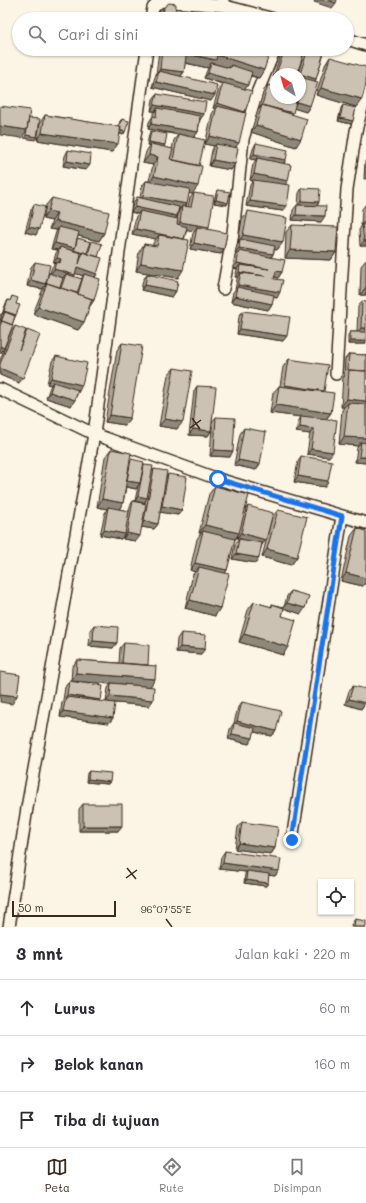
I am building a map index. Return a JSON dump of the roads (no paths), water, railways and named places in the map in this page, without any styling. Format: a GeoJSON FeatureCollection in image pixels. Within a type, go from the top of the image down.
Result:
{"type":"FeatureCollection","features":[{"type":"Feature","properties":{"kind":"street"},"geometry":{"type":"LineString","coordinates":[[152,12],[153,8],[160,1],[224,3],[252,12]]}},
{"type":"Feature","properties":{"kind":"street"},"geometry":{"type":"LineString","coordinates":[[354,41],[366,45]]}},
{"type":"Feature","properties":{"kind":"street"},"geometry":{"type":"LineString","coordinates":[[9,927],[27,808],[94,434],[146,56]]}},
{"type":"Feature","properties":{"kind":"street"},"geometry":{"type":"LineString","coordinates":[[224,290],[233,233],[243,139],[257,94],[272,56]]}},
{"type":"Feature","properties":{"kind":"street"},"geometry":{"type":"LineString","coordinates":[[336,374],[347,189],[356,131],[366,92]]}},
{"type":"Feature","properties":{"kind":"street"},"geometry":{"type":"LineString","coordinates":[[0,389],[94,434],[218,479],[366,523]]}},
{"type":"Feature","properties":{"kind":"street"},"geometry":{"type":"LineString","coordinates":[[292,840],[342,516]]}}]}
